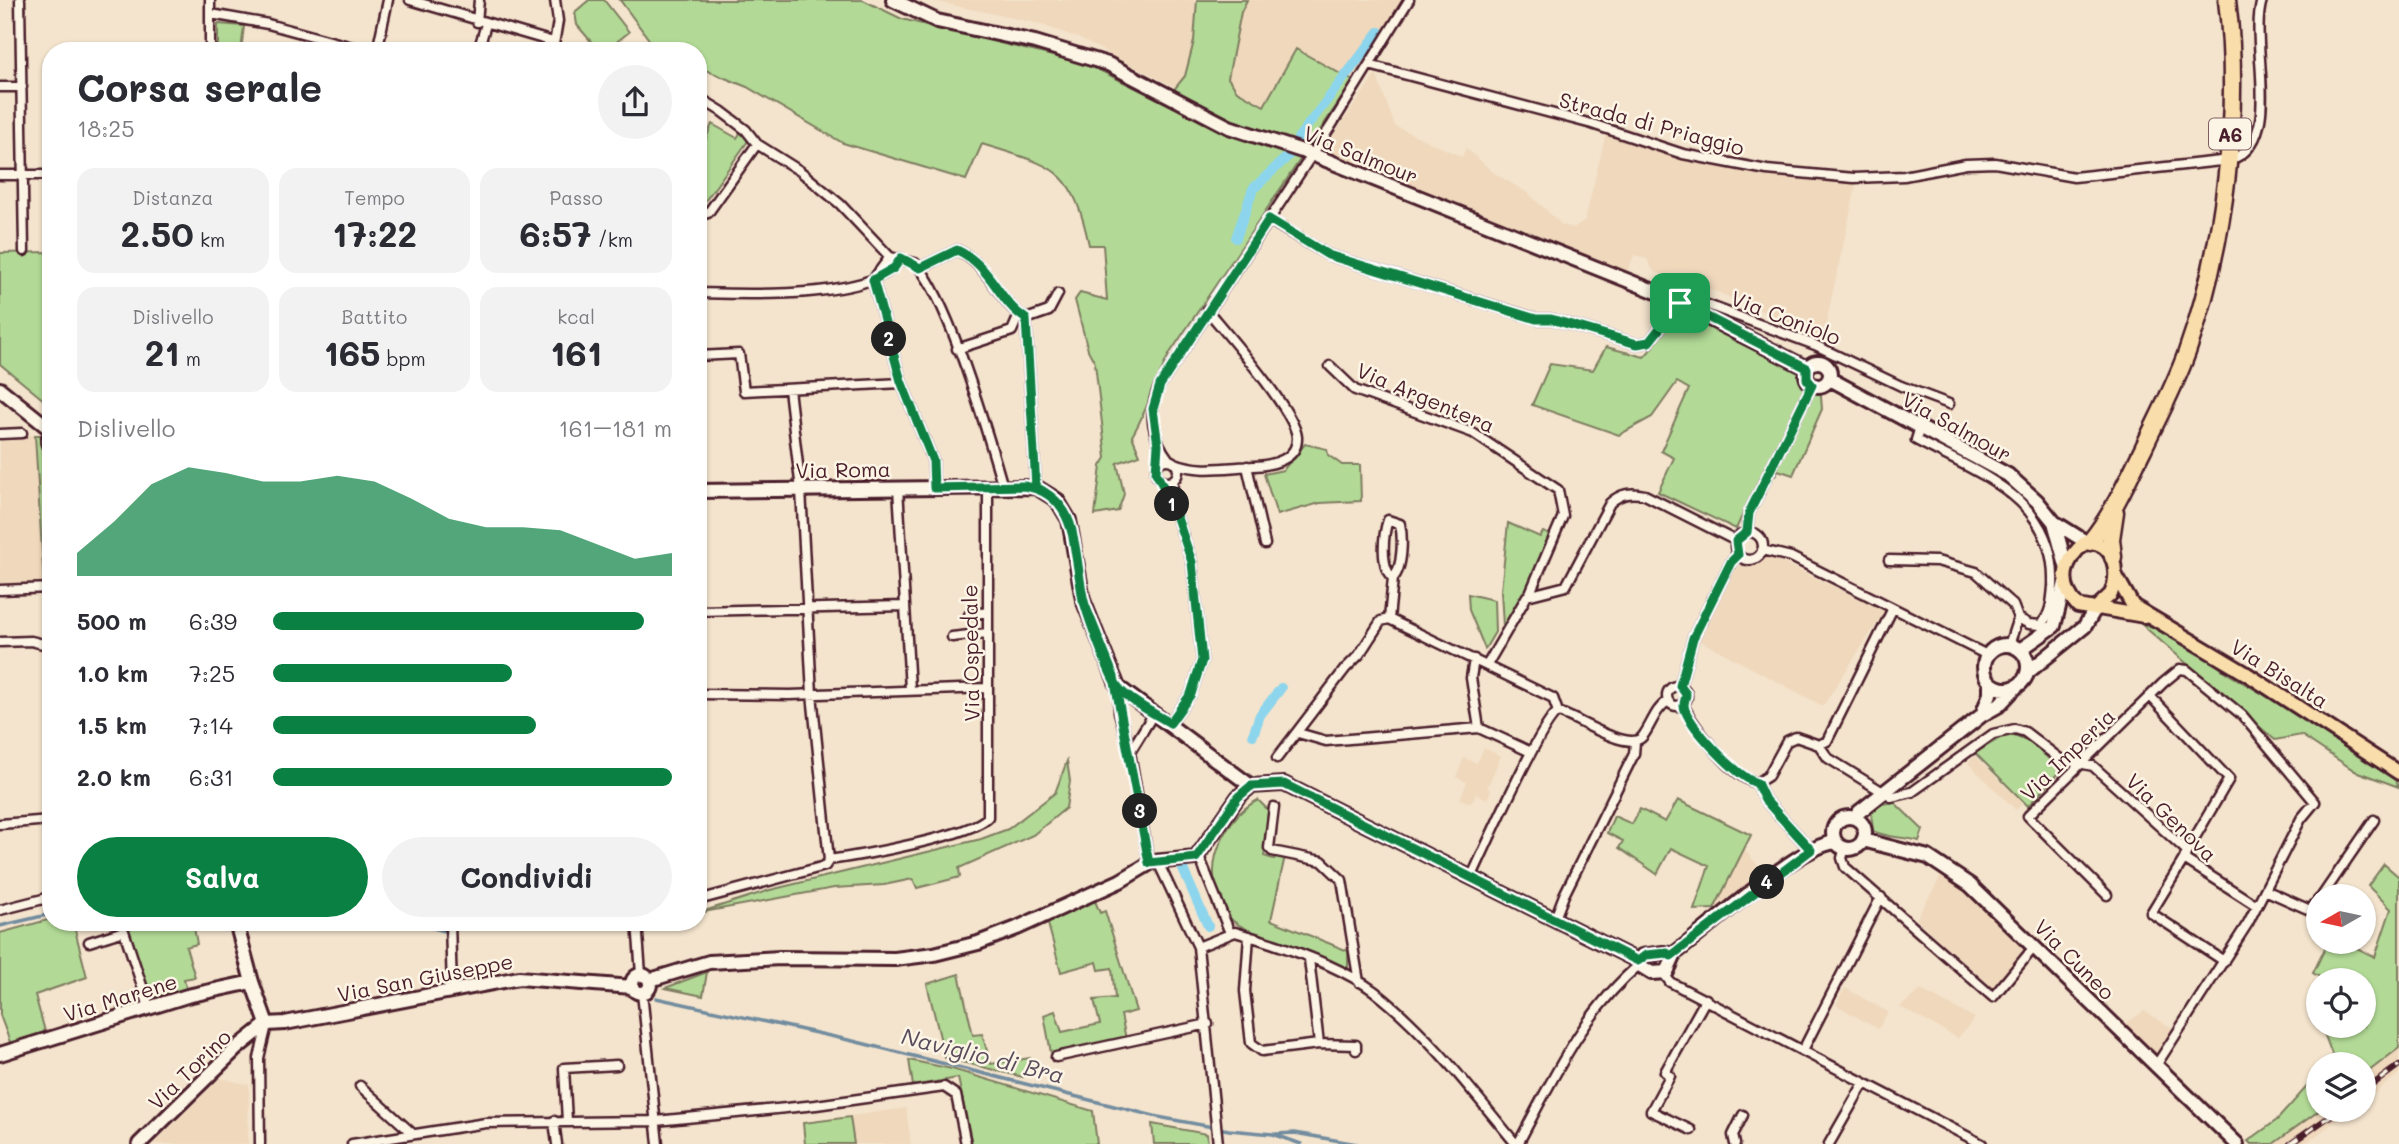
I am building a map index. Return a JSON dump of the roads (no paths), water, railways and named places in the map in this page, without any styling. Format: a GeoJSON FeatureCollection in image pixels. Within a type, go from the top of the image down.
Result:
{"type":"FeatureCollection","features":[{"type":"Feature","properties":{"kind":"highway","name":"A6"},"geometry":{"type":"LineString","coordinates":[[2088,542],[2115,506],[2179,373],[2197,319],[2210,266],[2231,114],[2232,58],[2227,0]]}},
{"type":"Feature","properties":{"kind":"highway","name":"A6"},"geometry":{"type":"LineString","coordinates":[[2113,557],[2111,539],[2115,506]]}},
{"type":"Feature","properties":{"kind":"main road","name":"Via Salmour"},"geometry":{"type":"LineString","coordinates":[[893,0],[937,21],[1078,53],[1130,75],[1229,127],[1311,154],[1680,303],[1807,368],[1814,363],[1826,364],[1830,379],[2008,475],[2037,500],[2054,522],[2088,542]]}},
{"type":"Feature","properties":{"kind":"main road"},"geometry":{"type":"LineString","coordinates":[[1807,368],[1807,379],[1812,385],[1822,386],[1830,379]]}},
{"type":"Feature","properties":{"kind":"main road"},"geometry":{"type":"LineString","coordinates":[[0,389],[42,422]]}},
{"type":"Feature","properties":{"kind":"main road"},"geometry":{"type":"LineString","coordinates":[[1036,487],[1057,500],[1069,520],[1083,600],[1118,687],[1170,723],[1251,786]]}},
{"type":"Feature","properties":{"kind":"main road","name":"Via Roma"},"geometry":{"type":"LineString","coordinates":[[707,491],[1036,487]]}},
{"type":"Feature","properties":{"kind":"main road","name":"Via Salmour"},"geometry":{"type":"LineString","coordinates":[[2054,522],[2066,566]]}},
{"type":"Feature","properties":{"kind":"main road"},"geometry":{"type":"LineString","coordinates":[[1856,818],[1982,715],[1998,706],[2028,672],[2085,626],[2096,608],[2111,594],[2116,576],[2113,557],[2101,544],[2088,542],[2073,552],[2066,566],[2065,583],[2054,626],[2014,648],[1997,647],[1987,655],[1984,672],[1990,683],[1990,694],[1982,715]]}},
{"type":"Feature","properties":{"kind":"main road","name":"Via Bisalta"},"geometry":{"type":"LineString","coordinates":[[2116,576],[2133,606],[2388,764],[2399,776]]}},
{"type":"Feature","properties":{"kind":"main road"},"geometry":{"type":"LineString","coordinates":[[2065,583],[2078,606],[2096,608]]}},
{"type":"Feature","properties":{"kind":"main road","name":"Via Bisalta"},"geometry":{"type":"LineString","coordinates":[[2096,608],[2151,618]]}},
{"type":"Feature","properties":{"kind":"main road"},"geometry":{"type":"LineString","coordinates":[[2014,648],[2027,660],[2028,672]]}},
{"type":"Feature","properties":{"kind":"main road"},"geometry":{"type":"LineString","coordinates":[[1990,683],[2002,689],[2016,687]]}},
{"type":"Feature","properties":{"kind":"main road"},"geometry":{"type":"LineString","coordinates":[[637,990],[633,979],[702,964],[780,958],[895,958],[934,954],[978,943],[1120,881],[1153,862],[1188,860],[1199,856],[1238,797],[1251,786],[1284,784],[1639,963],[1652,973],[1664,974],[1672,964],[1671,956]]}},
{"type":"Feature","properties":{"kind":"main road"},"geometry":{"type":"LineString","coordinates":[[1671,956],[1811,850],[1840,845],[1855,847],[1863,840],[1865,830],[1856,818],[1846,817],[1837,822],[1833,832],[1840,845]]}},
{"type":"Feature","properties":{"kind":"main road","name":"Via Cuneo"},"geometry":{"type":"LineString","coordinates":[[1863,840],[1907,849],[1944,867],[1970,885],[2237,1144]]}},
{"type":"Feature","properties":{"kind":"main road"},"geometry":{"type":"LineString","coordinates":[[238,931],[267,1024]]}},
{"type":"Feature","properties":{"kind":"main road"},"geometry":{"type":"LineString","coordinates":[[1639,963],[1646,955],[1667,953],[1671,956]]}},
{"type":"Feature","properties":{"kind":"main road","name":"Via San Giuseppe"},"geometry":{"type":"LineString","coordinates":[[267,1024],[285,1023],[519,978],[637,990]]}},
{"type":"Feature","properties":{"kind":"main road","name":"Via Marene"},"geometry":{"type":"LineString","coordinates":[[0,1054],[149,1007],[252,982]]}},
{"type":"Feature","properties":{"kind":"main road","name":"Via Torino"},"geometry":{"type":"LineString","coordinates":[[139,1144],[241,1044],[267,1024]]}},
{"type":"Feature","properties":{"kind":"street"},"geometry":{"type":"LineString","coordinates":[[20,0],[24,251]]}},
{"type":"Feature","properties":{"kind":"street"},"geometry":{"type":"LineString","coordinates":[[210,0],[210,42]]}},
{"type":"Feature","properties":{"kind":"street"},"geometry":{"type":"LineString","coordinates":[[379,42],[388,0]]}},
{"type":"Feature","properties":{"kind":"street"},"geometry":{"type":"LineString","coordinates":[[410,0],[551,42]]}},
{"type":"Feature","properties":{"kind":"street"},"geometry":{"type":"LineString","coordinates":[[477,22],[479,0]]}},
{"type":"Feature","properties":{"kind":"street"},"geometry":{"type":"LineString","coordinates":[[555,0],[557,42]]}},
{"type":"Feature","properties":{"kind":"street"},"geometry":{"type":"LineString","coordinates":[[1170,723],[1191,694],[1202,660],[1192,562],[1172,503],[1156,473],[1158,445],[1153,409],[1158,391],[1409,0]]}},
{"type":"Feature","properties":{"kind":"street"},"geometry":{"type":"LineString","coordinates":[[2235,158],[2254,142],[2262,112],[2258,30],[2262,0]]}},
{"type":"Feature","properties":{"kind":"street"},"geometry":{"type":"LineString","coordinates":[[211,14],[268,24],[334,42]]}},
{"type":"Feature","properties":{"kind":"street"},"geometry":{"type":"LineString","coordinates":[[481,42],[486,24]]}},
{"type":"Feature","properties":{"kind":"street","name":"Strada di Priaggio"},"geometry":{"type":"LineString","coordinates":[[1369,65],[1592,124],[1683,154],[1767,170],[1854,177],[1904,176],[1966,164],[1995,163],[2074,177],[2221,161]]}},
{"type":"Feature","properties":{"kind":"street"},"geometry":{"type":"LineString","coordinates":[[0,87],[22,87]]}},
{"type":"Feature","properties":{"kind":"street"},"geometry":{"type":"LineString","coordinates":[[707,103],[746,130],[757,144],[800,171],[840,204],[890,257],[901,258],[920,268],[947,320],[1003,487]]}},
{"type":"Feature","properties":{"kind":"street"},"geometry":{"type":"LineString","coordinates":[[707,211],[715,205],[757,144]]}},
{"type":"Feature","properties":{"kind":"street"},"geometry":{"type":"LineString","coordinates":[[0,175],[42,175]]}},
{"type":"Feature","properties":{"kind":"street"},"geometry":{"type":"LineString","coordinates":[[1269,219],[1316,251],[1405,281],[1536,319],[1551,319],[1637,344],[1649,342],[1680,303]]}},
{"type":"Feature","properties":{"kind":"street"},"geometry":{"type":"LineString","coordinates":[[920,268],[957,250],[974,258],[1022,317],[1036,487]]}},
{"type":"Feature","properties":{"kind":"street"},"geometry":{"type":"LineString","coordinates":[[873,280],[890,257]]}},
{"type":"Feature","properties":{"kind":"street"},"geometry":{"type":"LineString","coordinates":[[707,293],[772,294],[873,280],[894,268],[901,258]]}},
{"type":"Feature","properties":{"kind":"street"},"geometry":{"type":"LineString","coordinates":[[873,280],[902,383],[933,461],[934,488]]}},
{"type":"Feature","properties":{"kind":"street"},"geometry":{"type":"LineString","coordinates":[[957,349],[1012,331],[1022,317],[1049,311],[1058,294]]}},
{"type":"Feature","properties":{"kind":"street","name":"Via Coniolo"},"geometry":{"type":"LineString","coordinates":[[1680,303],[1689,298],[1815,345],[1901,386],[1949,404]]}},
{"type":"Feature","properties":{"kind":"street"},"geometry":{"type":"LineString","coordinates":[[1158,464],[1172,462],[1195,469],[1268,466],[1286,458],[1296,446],[1295,429],[1276,397],[1208,310]]}},
{"type":"Feature","properties":{"kind":"street"},"geometry":{"type":"LineString","coordinates":[[707,356],[740,354],[744,391],[902,383]]}},
{"type":"Feature","properties":{"kind":"street","name":"Via Argentera"},"geometry":{"type":"LineString","coordinates":[[1330,366],[1355,390],[1473,433],[1558,490],[1563,516],[1530,593],[1487,665]]}},
{"type":"Feature","properties":{"kind":"street"},"geometry":{"type":"LineString","coordinates":[[1736,541],[1747,532],[1749,513],[1812,385]]}},
{"type":"Feature","properties":{"kind":"street"},"geometry":{"type":"LineString","coordinates":[[707,898],[824,866],[829,860],[812,694],[801,490],[789,389]]}},
{"type":"Feature","properties":{"kind":"street"},"geometry":{"type":"LineString","coordinates":[[1920,427],[1916,440],[2014,495],[2036,518],[2044,533],[2053,573],[2049,613],[2040,625],[2029,624],[2018,618]]}},
{"type":"Feature","properties":{"kind":"street"},"geometry":{"type":"LineString","coordinates":[[0,434],[22,433]]}},
{"type":"Feature","properties":{"kind":"street"},"geometry":{"type":"LineString","coordinates":[[1158,445],[1172,462],[1175,478],[1172,503]]}},
{"type":"Feature","properties":{"kind":"street"},"geometry":{"type":"LineString","coordinates":[[1247,466],[1265,544]]}},
{"type":"Feature","properties":{"kind":"street"},"geometry":{"type":"LineString","coordinates":[[1160,480],[1175,478],[1195,469]]}},
{"type":"Feature","properties":{"kind":"street"},"geometry":{"type":"LineString","coordinates":[[898,488],[910,689]]}},
{"type":"Feature","properties":{"kind":"street","name":"Via Ospedale"},"geometry":{"type":"LineString","coordinates":[[829,860],[958,832],[980,824],[988,817],[988,488]]}},
{"type":"Feature","properties":{"kind":"street"},"geometry":{"type":"LineString","coordinates":[[1530,593],[1566,586],[1610,503],[1629,493],[1645,495],[1736,541]]}},
{"type":"Feature","properties":{"kind":"street"},"geometry":{"type":"LineString","coordinates":[[1389,620],[1393,578],[1399,573],[1402,531],[1400,524],[1393,519],[1388,520],[1386,527],[1385,566],[1387,573],[1393,578]]}},
{"type":"Feature","properties":{"kind":"street"},"geometry":{"type":"LineString","coordinates":[[1738,555],[1749,561],[1758,557],[1762,550],[1759,537],[1747,532]]}},
{"type":"Feature","properties":{"kind":"street"},"geometry":{"type":"LineString","coordinates":[[1736,541],[1738,555]]}},
{"type":"Feature","properties":{"kind":"street"},"geometry":{"type":"LineString","coordinates":[[1762,550],[1791,557],[1987,655]]}},
{"type":"Feature","properties":{"kind":"street"},"geometry":{"type":"LineString","coordinates":[[1680,686],[1693,638],[1731,562],[1738,555]]}},
{"type":"Feature","properties":{"kind":"street"},"geometry":{"type":"LineString","coordinates":[[1889,560],[1937,561],[1976,572],[2013,605],[2018,618],[2014,648]]}},
{"type":"Feature","properties":{"kind":"street"},"geometry":{"type":"LineString","coordinates":[[0,590],[42,588]]}},
{"type":"Feature","properties":{"kind":"street"},"geometry":{"type":"LineString","coordinates":[[707,611],[904,606]]}},
{"type":"Feature","properties":{"kind":"street"},"geometry":{"type":"LineString","coordinates":[[1819,745],[1827,741],[1894,608]]}},
{"type":"Feature","properties":{"kind":"street"},"geometry":{"type":"LineString","coordinates":[[969,615],[986,612]]}},
{"type":"Feature","properties":{"kind":"street"},"geometry":{"type":"LineString","coordinates":[[1277,758],[1345,669],[1359,655],[1376,625],[1389,620],[1553,698],[1558,712],[1622,741],[1635,742],[1642,738],[1659,708],[1668,701],[1670,688],[1680,686]]}},
{"type":"Feature","properties":{"kind":"street"},"geometry":{"type":"LineString","coordinates":[[952,637],[987,633]]}},
{"type":"Feature","properties":{"kind":"street"},"geometry":{"type":"LineString","coordinates":[[0,642],[31,641],[42,644]]}},
{"type":"Feature","properties":{"kind":"street"},"geometry":{"type":"LineString","coordinates":[[1474,659],[1471,678],[1479,728]]}},
{"type":"Feature","properties":{"kind":"street","name":"Via Imperia"},"geometry":{"type":"LineString","coordinates":[[2108,895],[2028,816],[2071,770],[2084,762],[2180,669],[2196,676],[2242,715],[2315,802],[2301,819],[2265,890]]}},
{"type":"Feature","properties":{"kind":"street"},"geometry":{"type":"LineString","coordinates":[[1680,686],[1686,694],[1683,703],[1699,732],[1746,779],[1757,783],[1765,800],[1811,850]]}},
{"type":"Feature","properties":{"kind":"street"},"geometry":{"type":"LineString","coordinates":[[1118,687],[1119,712],[1153,862],[1198,947],[1208,1024],[1218,1144]]}},
{"type":"Feature","properties":{"kind":"street"},"geometry":{"type":"LineString","coordinates":[[707,694],[812,694],[988,688]]}},
{"type":"Feature","properties":{"kind":"street"},"geometry":{"type":"LineString","coordinates":[[2150,696],[2229,779],[2151,914],[2224,961]]}},
{"type":"Feature","properties":{"kind":"street"},"geometry":{"type":"LineString","coordinates":[[1668,701],[1675,705],[1683,703]]}},
{"type":"Feature","properties":{"kind":"street"},"geometry":{"type":"LineString","coordinates":[[1471,878],[1531,752],[1550,716],[1558,712]]}},
{"type":"Feature","properties":{"kind":"street"},"geometry":{"type":"LineString","coordinates":[[1130,752],[1154,713]]}},
{"type":"Feature","properties":{"kind":"street"},"geometry":{"type":"LineString","coordinates":[[1298,733],[1326,741],[1479,728],[1531,752]]}},
{"type":"Feature","properties":{"kind":"street","name":"Via Genova"},"geometry":{"type":"LineString","coordinates":[[1884,793],[1900,796],[1912,792],[1993,734],[2005,731],[2025,732],[2060,759],[2073,764],[2084,762],[2093,766],[2185,855],[2257,906]]}},
{"type":"Feature","properties":{"kind":"street"},"geometry":{"type":"LineString","coordinates":[[1757,783],[1768,776],[1787,741],[1796,737],[1819,745],[1828,758],[1884,793]]}},
{"type":"Feature","properties":{"kind":"street"},"geometry":{"type":"LineString","coordinates":[[1554,921],[1564,894],[1634,754],[1635,742]]}},
{"type":"Feature","properties":{"kind":"street"},"geometry":{"type":"LineString","coordinates":[[1274,807],[1269,848],[1272,851],[1322,860],[1342,880],[1359,982]]}},
{"type":"Feature","properties":{"kind":"street"},"geometry":{"type":"LineString","coordinates":[[2330,884],[2374,820]]}},
{"type":"Feature","properties":{"kind":"street"},"geometry":{"type":"LineString","coordinates":[[0,824],[42,821]]}},
{"type":"Feature","properties":{"kind":"street"},"geometry":{"type":"LineString","coordinates":[[1840,845],[1846,867],[1993,997],[2035,946]]}},
{"type":"Feature","properties":{"kind":"street"},"geometry":{"type":"LineString","coordinates":[[1199,856],[1230,933]]}},
{"type":"Feature","properties":{"kind":"street"},"geometry":{"type":"LineString","coordinates":[[2155,1067],[2224,961],[2265,890],[2306,909]]}},
{"type":"Feature","properties":{"kind":"street"},"geometry":{"type":"LineString","coordinates":[[1802,1050],[1881,897]]}},
{"type":"Feature","properties":{"kind":"street"},"geometry":{"type":"LineString","coordinates":[[0,910],[42,899]]}},
{"type":"Feature","properties":{"kind":"street"},"geometry":{"type":"LineString","coordinates":[[89,942],[124,931],[149,1007]]}},
{"type":"Feature","properties":{"kind":"street"},"geometry":{"type":"LineString","coordinates":[[450,931],[452,990]]}},
{"type":"Feature","properties":{"kind":"street"},"geometry":{"type":"LineString","coordinates":[[639,931],[645,977]]}},
{"type":"Feature","properties":{"kind":"street"},"geometry":{"type":"LineString","coordinates":[[1198,947],[1230,933],[1249,936],[1359,982],[1406,1018],[1517,1144],[1595,1012],[1608,994],[1639,963]]}},
{"type":"Feature","properties":{"kind":"street"},"geometry":{"type":"LineString","coordinates":[[1249,936],[1245,991],[1251,1043],[1262,1051],[1319,1044],[1356,1045],[1356,1050]]}},
{"type":"Feature","properties":{"kind":"street"},"geometry":{"type":"LineString","coordinates":[[1309,959],[1319,1044]]}},
{"type":"Feature","properties":{"kind":"street"},"geometry":{"type":"LineString","coordinates":[[1664,974],[1670,982],[1982,1144]]}},
{"type":"Feature","properties":{"kind":"street"},"geometry":{"type":"LineString","coordinates":[[637,990],[658,1144]]}},
{"type":"Feature","properties":{"kind":"street"},"geometry":{"type":"LineString","coordinates":[[1691,1130],[1651,1111],[1670,1076],[1665,1072],[1706,999]]}},
{"type":"Feature","properties":{"kind":"street"},"geometry":{"type":"LineString","coordinates":[[260,1144],[260,1054],[267,1024]]}},
{"type":"Feature","properties":{"kind":"street"},"geometry":{"type":"LineString","coordinates":[[1056,1057],[1208,1024]]}},
{"type":"Feature","properties":{"kind":"street"},"geometry":{"type":"LineString","coordinates":[[241,1044],[260,1054]]}},
{"type":"Feature","properties":{"kind":"street"},"geometry":{"type":"LineString","coordinates":[[567,1121],[564,1068],[617,1065]]}},
{"type":"Feature","properties":{"kind":"street"},"geometry":{"type":"LineString","coordinates":[[1829,1144],[1864,1083]]}},
{"type":"Feature","properties":{"kind":"street"},"geometry":{"type":"LineString","coordinates":[[360,1086],[413,1134]]}},
{"type":"Feature","properties":{"kind":"street"},"geometry":{"type":"LineString","coordinates":[[352,1144],[486,1123],[656,1121],[816,1105],[944,1087],[956,1095],[967,1144]]}},
{"type":"Feature","properties":{"kind":"street"},"geometry":{"type":"LineString","coordinates":[[1735,1144],[1733,1135],[1743,1115]]}},
{"type":"Feature","properties":{"kind":"street"},"geometry":{"type":"LineString","coordinates":[[554,1121],[557,1144]]}},
{"type":"Feature","properties":{"kind":"waterway"},"geometry":{"type":"LineString","coordinates":[[1298,138],[1379,32]]}},
{"type":"Feature","properties":{"kind":"waterway"},"geometry":{"type":"LineString","coordinates":[[1236,238],[1253,189],[1288,156]]}},
{"type":"Feature","properties":{"kind":"waterway"},"geometry":{"type":"LineString","coordinates":[[1253,735],[1260,715],[1281,688]]}},
{"type":"Feature","properties":{"kind":"waterway"},"geometry":{"type":"LineString","coordinates":[[1182,867],[1208,926]]}},
{"type":"Feature","properties":{"kind":"waterway","name":"Naviglio di Bra"},"geometry":{"type":"LineString","coordinates":[[0,926],[42,916]]}},
{"type":"Feature","properties":{"kind":"waterway","name":"Naviglio di Bra"},"geometry":{"type":"LineString","coordinates":[[656,998],[853,1041],[1158,1117],[1229,1130],[1273,1134],[1301,1144]]}},
{"type":"Feature","properties":{"kind":"waterway"},"geometry":{"type":"LineString","coordinates":[[1276,1134],[1295,1133],[1357,1144]]}},
{"type":"Feature","properties":{"kind":"railway"},"geometry":{"type":"LineString","coordinates":[[2376,1082],[2399,1065]]}},
{"type":"Feature","properties":{"kind":"railway"},"geometry":{"type":"LineString","coordinates":[[2290,1144],[2322,1122]]}}]}
